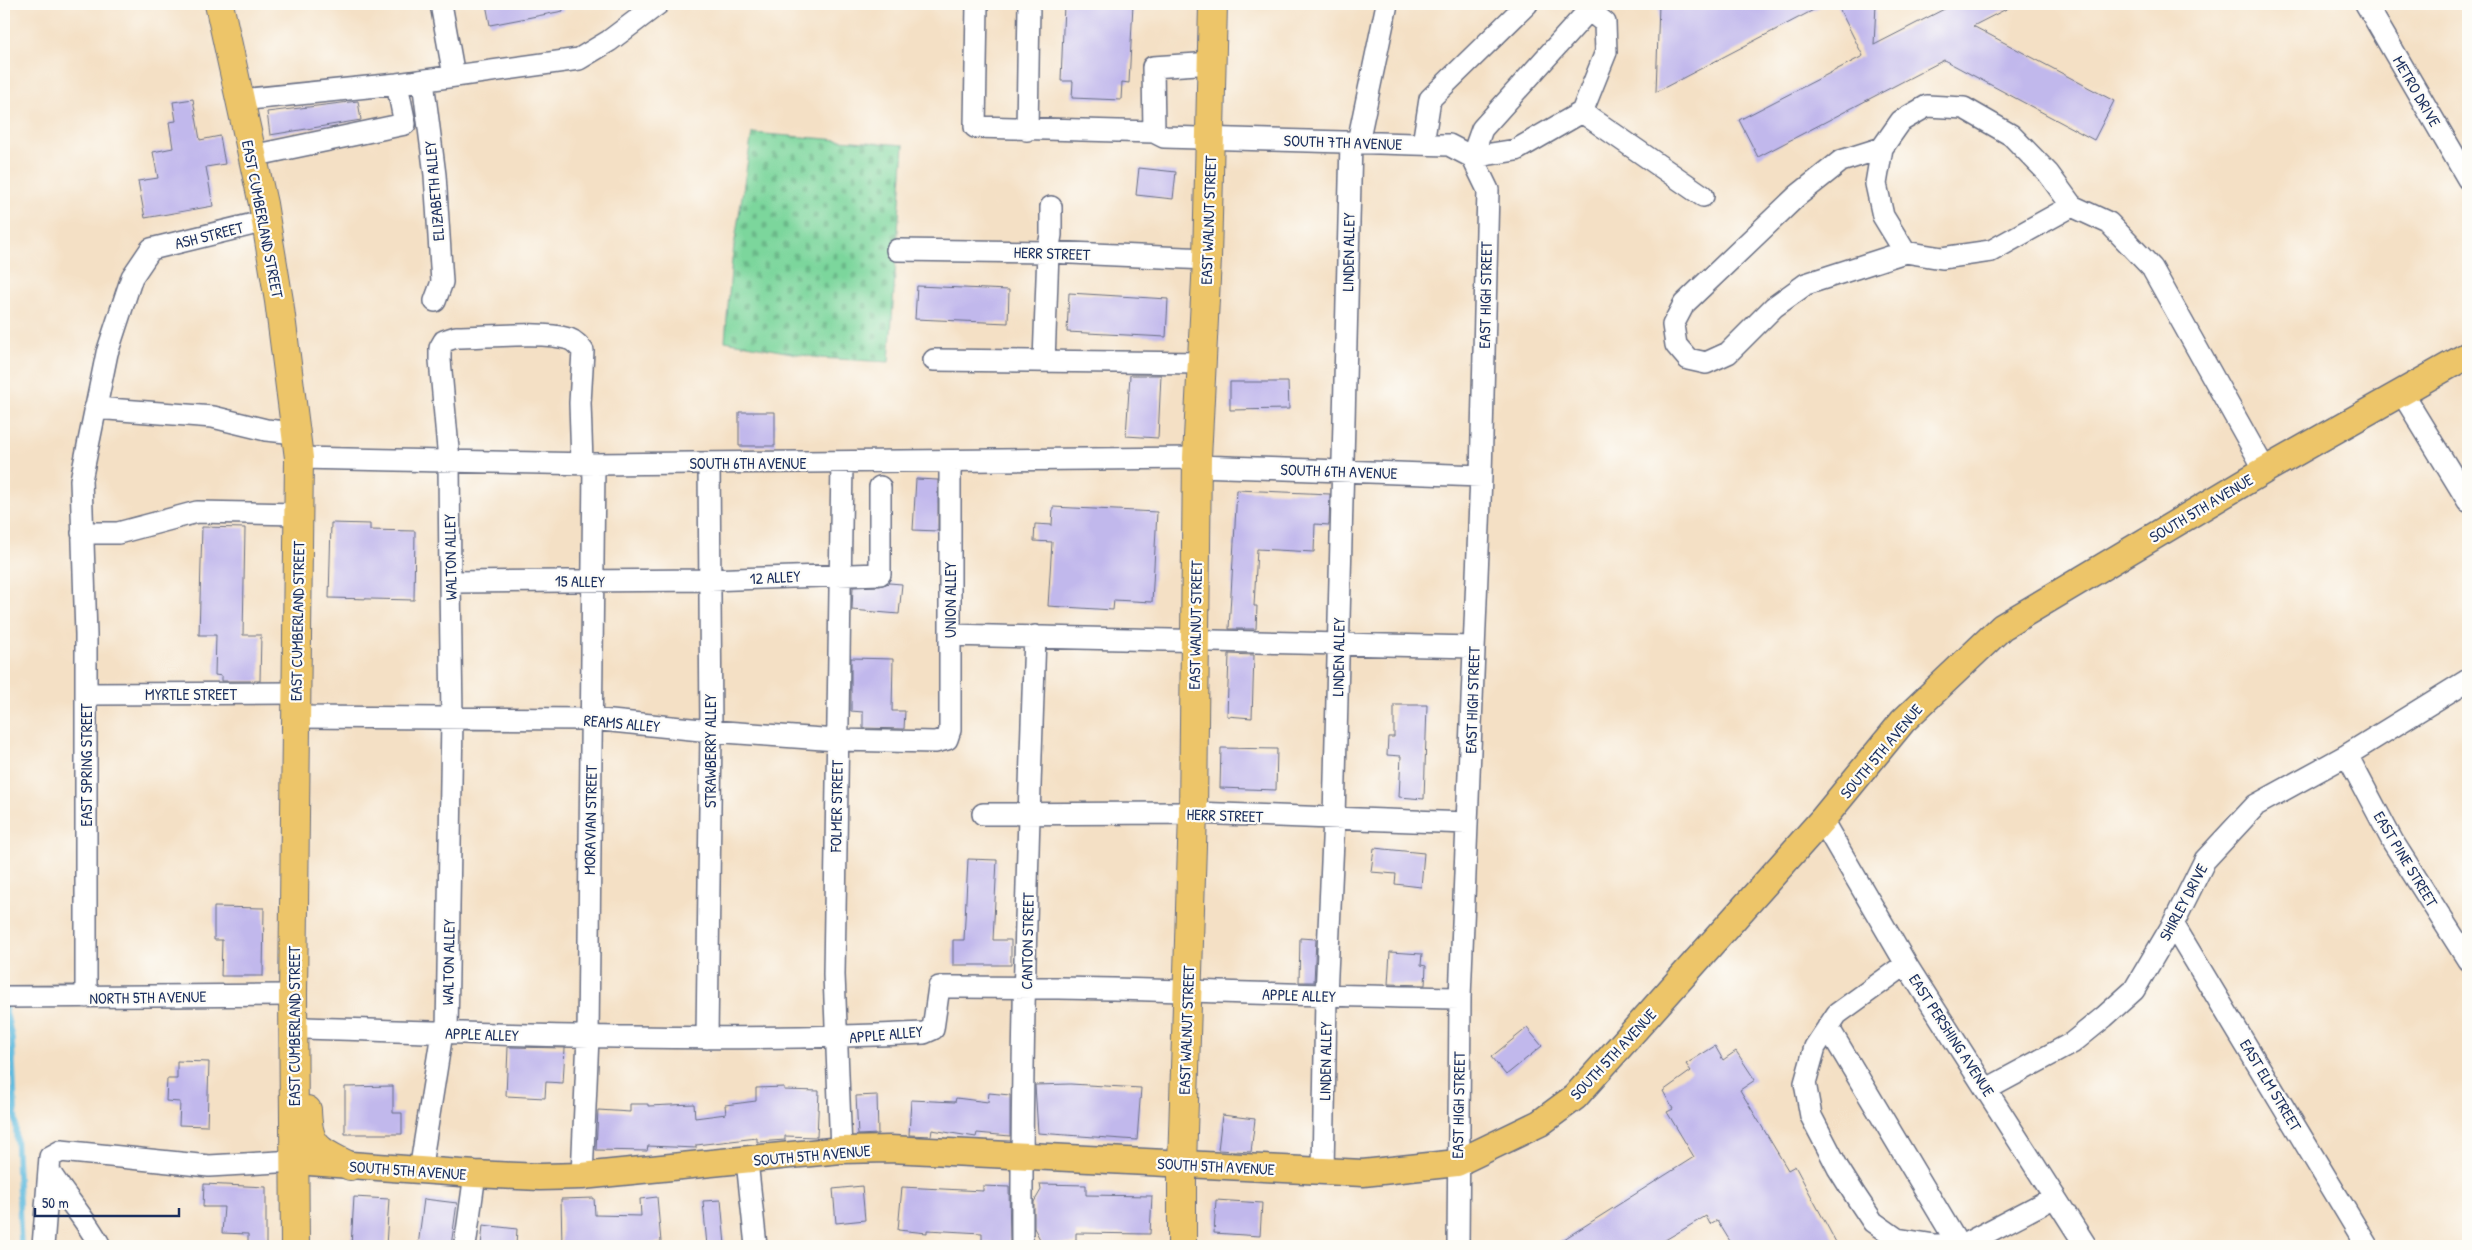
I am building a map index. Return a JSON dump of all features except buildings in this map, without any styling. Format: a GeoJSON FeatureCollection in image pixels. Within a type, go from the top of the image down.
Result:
{"type":"FeatureCollection","features":[{"type":"Feature","properties":{"kind":"highway","name":"EAST CUMBERLAND STREET"},"geometry":{"type":"LineString","coordinates":[[219,4],[266,221],[298,445],[292,994],[295,1246]]}},
{"type":"Feature","properties":{"kind":"highway","name":"EAST WALNUT STREET"},"geometry":{"type":"LineString","coordinates":[[1182,1246],[1182,1164],[1193,814],[1197,462],[1207,259],[1213,4]]}},
{"type":"Feature","properties":{"kind":"highway"},"geometry":{"type":"LineString","coordinates":[[292,994],[302,1005],[306,1016],[307,1130],[313,1144],[324,1154],[350,1166]]}},
{"type":"Feature","properties":{"kind":"main road","name":"SOUTH 5TH AVENUE"},"geometry":{"type":"LineString","coordinates":[[295,1162],[540,1177],[582,1176],[748,1161],[841,1150],[890,1149],[1363,1173],[1457,1163],[1540,1123],[1576,1097],[1822,820],[1902,721],[2002,626],[2265,470],[2468,355]]}},
{"type":"Feature","properties":{"kind":"street"},"geometry":{"type":"LineString","coordinates":[[441,4],[454,76]]}},
{"type":"Feature","properties":{"kind":"street"},"geometry":{"type":"LineString","coordinates":[[240,100],[423,81],[578,59],[609,41],[658,4]]}},
{"type":"Feature","properties":{"kind":"street","name":"SOUTH 7TH AVENUE"},"geometry":{"type":"LineString","coordinates":[[977,4],[974,128],[1154,132],[1164,137],[1448,145],[1472,157]]}},
{"type":"Feature","properties":{"kind":"street"},"geometry":{"type":"LineString","coordinates":[[1027,130],[1029,4]]}},
{"type":"Feature","properties":{"kind":"street","name":"LINDEN ALLEY"},"geometry":{"type":"LineString","coordinates":[[1323,1172],[1326,996],[1334,818],[1343,471],[1355,142],[1387,4]]}},
{"type":"Feature","properties":{"kind":"street"},"geometry":{"type":"LineString","coordinates":[[1423,144],[1430,99],[1527,4]]}},
{"type":"Feature","properties":{"kind":"street","name":"METRO DRIVE"},"geometry":{"type":"LineString","coordinates":[[2366,4],[2468,179]]}},
{"type":"Feature","properties":{"kind":"street"},"geometry":{"type":"LineString","coordinates":[[1592,7],[1605,23],[1606,52],[1582,112],[1516,150],[1472,157],[1482,129],[1592,7]]}},
{"type":"Feature","properties":{"kind":"street"},"geometry":{"type":"LineString","coordinates":[[1154,132],[1153,67],[1212,63]]}},
{"type":"Feature","properties":{"kind":"street","name":"ELIZABETH ALLEY"},"geometry":{"type":"LineString","coordinates":[[423,81],[435,175],[442,282],[435,301]]}},
{"type":"Feature","properties":{"kind":"street"},"geometry":{"type":"LineString","coordinates":[[252,156],[404,124],[397,84]]}},
{"type":"Feature","properties":{"kind":"street"},"geometry":{"type":"LineString","coordinates":[[1905,252],[1883,216],[1876,184],[1882,148],[1901,122],[1927,106],[1964,108],[2011,135],[2048,173],[2072,206],[2109,223],[2152,268],[2265,470]]}},
{"type":"Feature","properties":{"kind":"street"},"geometry":{"type":"LineString","coordinates":[[1582,112],[1703,196]]}},
{"type":"Feature","properties":{"kind":"street"},"geometry":{"type":"LineString","coordinates":[[1882,148],[1841,161],[1797,196],[1684,304],[1673,326],[1676,344],[1688,359],[1706,363],[1728,353],[1774,307],[1806,284],[1905,252],[1942,258],[1991,251],[2072,206]]}},
{"type":"Feature","properties":{"kind":"street","name":"EAST HIGH STREET"},"geometry":{"type":"LineString","coordinates":[[1458,1246],[1457,1163],[1460,998],[1481,476],[1488,190],[1472,157]]}},
{"type":"Feature","properties":{"kind":"street"},"geometry":{"type":"LineString","coordinates":[[1044,361],[1048,252],[1051,235],[1050,207]]}},
{"type":"Feature","properties":{"kind":"street","name":"ASH STREET"},"geometry":{"type":"LineString","coordinates":[[151,249],[266,221]]}},
{"type":"Feature","properties":{"kind":"street","name":"EAST SPRING STREET"},"geometry":{"type":"LineString","coordinates":[[86,998],[86,694],[81,480],[107,353],[132,278],[151,249]]}},
{"type":"Feature","properties":{"kind":"street","name":"HERR STREET"},"geometry":{"type":"LineString","coordinates":[[896,250],[1048,252],[1207,259]]}},
{"type":"Feature","properties":{"kind":"street","name":"WALTON ALLEY"},"geometry":{"type":"LineString","coordinates":[[420,1171],[444,1033],[452,718],[449,460],[440,360],[440,348],[444,341],[456,337],[552,336],[571,339],[583,351],[580,403],[588,463]]}},
{"type":"Feature","properties":{"kind":"street"},"geometry":{"type":"LineString","coordinates":[[934,360],[1202,363]]}},
{"type":"Feature","properties":{"kind":"street"},"geometry":{"type":"LineString","coordinates":[[2402,393],[2468,501]]}},
{"type":"Feature","properties":{"kind":"street","name":"SOUTH 6TH AVENUE"},"geometry":{"type":"LineString","coordinates":[[95,408],[213,417],[266,430],[298,445],[449,460],[588,463],[1197,462],[1343,471],[1481,476]]}},
{"type":"Feature","properties":{"kind":"street","name":"UNION ALLEY"},"geometry":{"type":"LineString","coordinates":[[947,739],[950,730],[950,461]]}},
{"type":"Feature","properties":{"kind":"street","name":"FOLMER STREET"},"geometry":{"type":"LineString","coordinates":[[841,1150],[834,975],[842,462]]}},
{"type":"Feature","properties":{"kind":"street","name":"MORAVIAN STREET"},"geometry":{"type":"LineString","coordinates":[[582,1176],[588,1037],[591,719],[592,580],[588,463]]}},
{"type":"Feature","properties":{"kind":"street","name":"STRAWBERRY ALLEY"},"geometry":{"type":"LineString","coordinates":[[707,1038],[711,731],[709,463]]}},
{"type":"Feature","properties":{"kind":"street","name":"12 ALLEY"},"geometry":{"type":"LineString","coordinates":[[709,580],[880,574],[880,486]]}},
{"type":"Feature","properties":{"kind":"street"},"geometry":{"type":"LineString","coordinates":[[82,533],[118,533],[197,512],[298,514]]}},
{"type":"Feature","properties":{"kind":"street","name":"15 ALLEY"},"geometry":{"type":"LineString","coordinates":[[450,582],[709,580]]}},
{"type":"Feature","properties":{"kind":"street"},"geometry":{"type":"LineString","coordinates":[[950,635],[1474,647]]}},
{"type":"Feature","properties":{"kind":"street","name":"CANTON STREET"},"geometry":{"type":"LineString","coordinates":[[1022,1246],[1029,814],[1035,636]]}},
{"type":"Feature","properties":{"kind":"street","name":"SHIRLEY DRIVE"},"geometry":{"type":"LineString","coordinates":[[1987,1089],[2072,1042],[2134,990],[2173,924],[2205,860],[2256,805],[2347,755],[2468,680]]}},
{"type":"Feature","properties":{"kind":"street","name":"MYRTLE STREET"},"geometry":{"type":"LineString","coordinates":[[86,694],[295,705]]}},
{"type":"Feature","properties":{"kind":"street","name":"REAMS ALLEY"},"geometry":{"type":"LineString","coordinates":[[295,705],[452,718],[591,719],[711,731],[837,740],[935,742],[947,739]]}},
{"type":"Feature","properties":{"kind":"street","name":"EAST PINE STREET"},"geometry":{"type":"LineString","coordinates":[[2347,755],[2392,842],[2468,960]]}},
{"type":"Feature","properties":{"kind":"street","name":"HERR STREET"},"geometry":{"type":"LineString","coordinates":[[983,814],[1193,814],[1467,823]]}},
{"type":"Feature","properties":{"kind":"street","name":"EAST PERSHING AVENUE"},"geometry":{"type":"LineString","coordinates":[[1822,820],[1906,964],[2086,1246]]}},
{"type":"Feature","properties":{"kind":"street","name":"EAST ELM STREET"},"geometry":{"type":"LineString","coordinates":[[2173,924],[2368,1246]]}},
{"type":"Feature","properties":{"kind":"street"},"geometry":{"type":"LineString","coordinates":[[1906,964],[1837,1014],[1815,1047],[1806,1083],[1811,1116],[1838,1168],[1873,1222],[1897,1240],[1935,1246],[1959,1246],[1965,1244],[2055,1197]]}},
{"type":"Feature","properties":{"kind":"street","name":"APPLE ALLEY"},"geometry":{"type":"LineString","coordinates":[[306,1028],[588,1037],[707,1038],[836,1038],[924,1033],[933,1029],[939,987],[1026,986],[1326,996],[1460,998]]}},
{"type":"Feature","properties":{"kind":"street","name":"NORTH 5TH AVENUE"},"geometry":{"type":"LineString","coordinates":[[9,997],[86,998],[292,994]]}},
{"type":"Feature","properties":{"kind":"street"},"geometry":{"type":"LineString","coordinates":[[1828,1027],[1959,1246]]}},
{"type":"Feature","properties":{"kind":"street"},"geometry":{"type":"LineString","coordinates":[[43,1246],[50,1157],[61,1152],[209,1166],[295,1162]]}},
{"type":"Feature","properties":{"kind":"street"},"geometry":{"type":"LineString","coordinates":[[748,1161],[756,1246]]}},
{"type":"Feature","properties":{"kind":"street"},"geometry":{"type":"LineString","coordinates":[[48,1171],[64,1196],[89,1224],[100,1246]]}},
{"type":"Feature","properties":{"kind":"street"},"geometry":{"type":"LineString","coordinates":[[465,1246],[475,1174]]}},
{"type":"Feature","properties":{"kind":"green space"},"geometry":{"type":"Polygon","coordinates":[[[752,133],[904,145],[889,362],[819,358],[725,341],[732,259],[752,133]]]}},
{"type":"Feature","properties":{"kind":"waterway"},"geometry":{"type":"LineString","coordinates":[[4,1002],[12,1038],[21,1246]]}}]}
